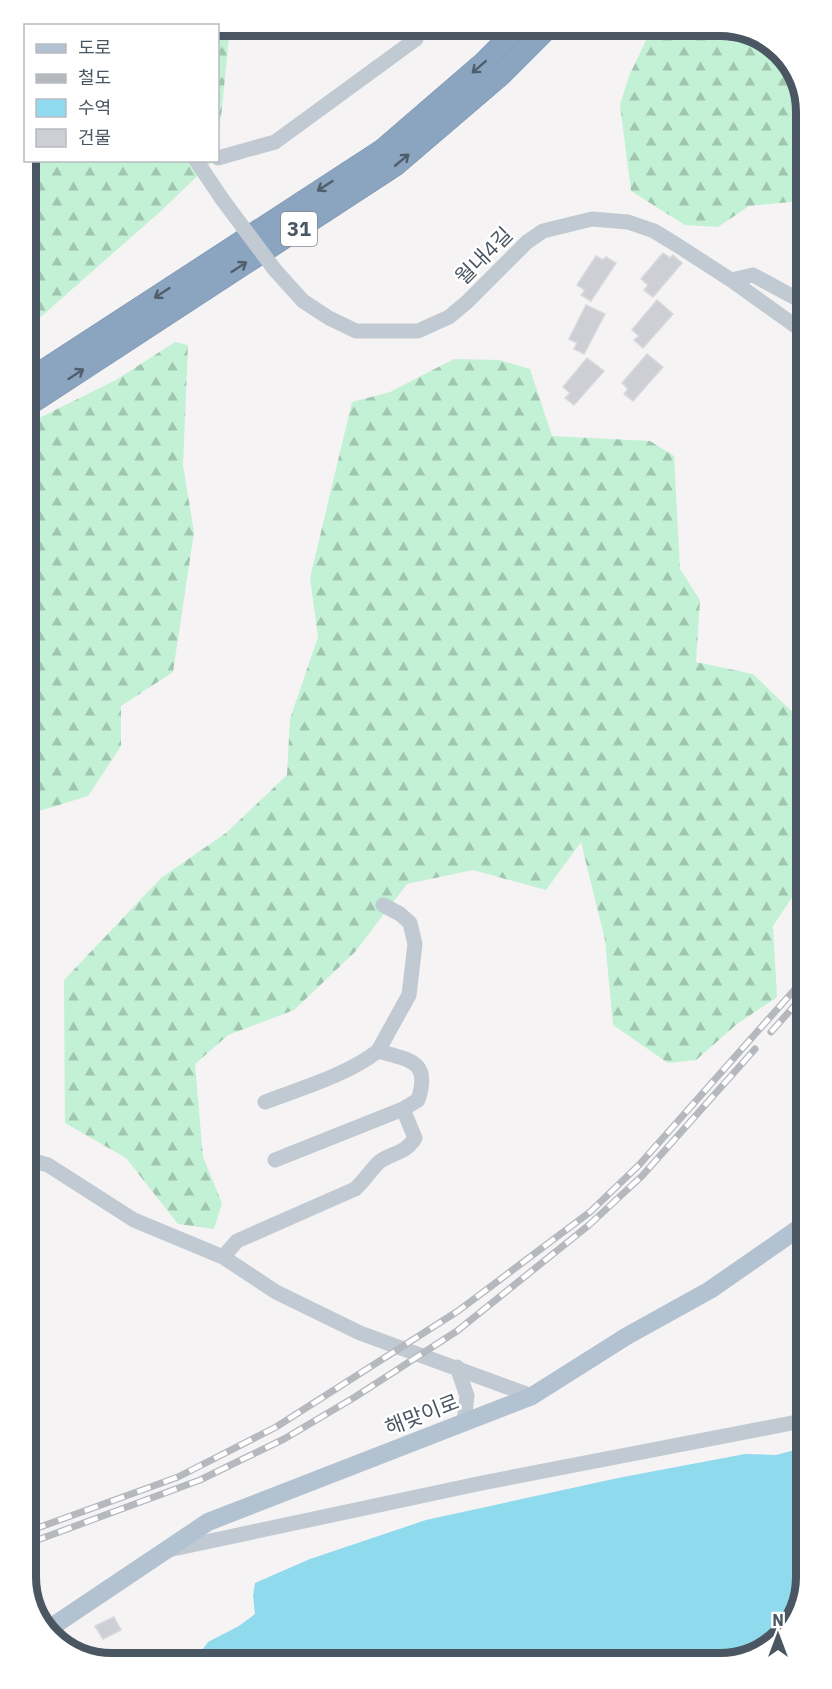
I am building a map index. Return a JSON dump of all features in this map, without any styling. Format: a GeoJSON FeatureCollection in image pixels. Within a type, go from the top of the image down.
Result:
{"type":"FeatureCollection","features":[{"type":"Feature","properties":{"kind":"highway","name":"31"},"geometry":{"type":"LineString","coordinates":[[36,375],[382,150],[484,62],[510,36]]}},
{"type":"Feature","properties":{"kind":"highway","name":"31"},"geometry":{"type":"LineString","coordinates":[[36,400],[396,165],[500,76],[540,36]]}},
{"type":"Feature","properties":{"kind":"main road","name":"해맞이로"},"geometry":{"type":"LineString","coordinates":[[54,1625],[208,1522],[532,1396],[627,1336],[710,1290],[796,1230]]}},
{"type":"Feature","properties":{"kind":"street"},"geometry":{"type":"LineString","coordinates":[[219,158],[275,142],[416,39]]}},
{"type":"Feature","properties":{"kind":"street","name":"월내4길"},"geometry":{"type":"LineString","coordinates":[[203,164],[222,199],[274,270],[303,301],[329,318],[356,331],[418,331],[449,317],[527,242],[543,231],[592,219],[628,222],[654,231],[731,280],[796,326]]}},
{"type":"Feature","properties":{"kind":"street"},"geometry":{"type":"LineString","coordinates":[[731,280],[753,275],[796,295]]}},
{"type":"Feature","properties":{"kind":"street"},"geometry":{"type":"LineString","coordinates":[[265,1102],[367,1060],[378,1051],[409,995],[415,944],[410,923],[400,914],[383,905]]}},
{"type":"Feature","properties":{"kind":"street"},"geometry":{"type":"LineString","coordinates":[[274,1160],[404,1109],[418,1100],[423,1082],[421,1072],[416,1065],[378,1051]]}},
{"type":"Feature","properties":{"kind":"street"},"geometry":{"type":"LineString","coordinates":[[223,1257],[237,1240],[355,1190],[378,1163],[409,1148],[415,1138],[404,1109]]}},
{"type":"Feature","properties":{"kind":"street"},"geometry":{"type":"LineString","coordinates":[[36,1162],[48,1165],[134,1220],[223,1257],[276,1292],[360,1333],[532,1396]]}},
{"type":"Feature","properties":{"kind":"street"},"geometry":{"type":"LineString","coordinates":[[457,1367],[467,1396],[464,1422]]}},
{"type":"Feature","properties":{"kind":"street"},"geometry":{"type":"LineString","coordinates":[[168,1550],[482,1483],[796,1422]]}},
{"type":"Feature","properties":{"kind":"green space"},"geometry":{"type":"Polygon","coordinates":[[[219,36],[229,36],[219,130],[219,36]]]}},
{"type":"Feature","properties":{"kind":"green space"},"geometry":{"type":"Polygon","coordinates":[[[648,36],[735,37],[758,46],[774,58],[786,74],[795,97],[796,201],[749,206],[718,227],[685,225],[631,191],[620,105],[629,76],[648,36]]]}},
{"type":"Feature","properties":{"kind":"green space"},"geometry":{"type":"Polygon","coordinates":[[[38,162],[212,162],[162,210],[36,321],[38,162]]]}},
{"type":"Feature","properties":{"kind":"green space"},"geometry":{"type":"Polygon","coordinates":[[[175,342],[188,345],[183,466],[194,532],[173,672],[121,706],[121,746],[88,796],[36,812],[36,422],[41,417],[116,380],[175,342]]]}},
{"type":"Feature","properties":{"kind":"green space"},"geometry":{"type":"Polygon","coordinates":[[[454,359],[499,360],[530,369],[552,436],[650,441],[674,456],[680,569],[700,600],[696,662],[753,674],[796,715],[796,892],[773,926],[777,997],[737,1024],[696,1060],[668,1063],[613,1025],[605,940],[581,842],[546,890],[473,870],[407,884],[355,952],[294,1010],[228,1035],[195,1064],[203,1157],[222,1203],[214,1229],[178,1224],[126,1158],[65,1123],[64,980],[161,878],[226,833],[287,775],[290,719],[318,637],[310,578],[352,402],[390,392],[454,359]]]}},
{"type":"Feature","properties":{"kind":"water"},"geometry":{"type":"Polygon","coordinates":[[[796,1450],[795,1592],[788,1611],[770,1634],[758,1643],[735,1652],[200,1653],[208,1642],[239,1626],[255,1614],[253,1596],[255,1583],[310,1559],[426,1520],[618,1478],[745,1454],[776,1455],[796,1450]]]}},
{"type":"Feature","properties":{"kind":"building"},"geometry":{"type":"Polygon","coordinates":[[[663,253],[670,258],[673,255],[682,263],[653,297],[644,290],[648,285],[641,279],[663,253]]]}},
{"type":"Feature","properties":{"kind":"building"},"geometry":{"type":"Polygon","coordinates":[[[596,256],[603,260],[606,257],[616,263],[591,301],[581,295],[585,290],[577,285],[596,256]]]}},
{"type":"Feature","properties":{"kind":"building"},"geometry":{"type":"Polygon","coordinates":[[[657,300],[673,314],[643,348],[634,340],[639,336],[632,330],[657,300]]]}},
{"type":"Feature","properties":{"kind":"building"},"geometry":{"type":"Polygon","coordinates":[[[586,305],[605,314],[584,354],[574,349],[577,343],[569,339],[586,305]]]}},
{"type":"Feature","properties":{"kind":"building"},"geometry":{"type":"Polygon","coordinates":[[[647,354],[663,367],[633,401],[624,394],[628,389],[622,383],[647,354]]]}},
{"type":"Feature","properties":{"kind":"building"},"geometry":{"type":"Polygon","coordinates":[[[587,358],[604,371],[574,405],[565,398],[570,393],[563,387],[587,358]]]}},
{"type":"Feature","properties":{"kind":"building"},"geometry":{"type":"Polygon","coordinates":[[[114,1617],[121,1630],[103,1639],[95,1626],[114,1617]]]}},
{"type":"Feature","properties":{"kind":"railway"},"geometry":{"type":"LineString","coordinates":[[36,1529],[178,1477],[276,1427],[458,1311],[590,1212],[639,1165],[796,988]]}},
{"type":"Feature","properties":{"kind":"railway"},"geometry":{"type":"LineString","coordinates":[[771,1032],[796,1004]]}},
{"type":"Feature","properties":{"kind":"railway"},"geometry":{"type":"LineString","coordinates":[[36,1541],[200,1480],[284,1439],[355,1397],[457,1331],[589,1225],[642,1176],[755,1049]]}}]}
